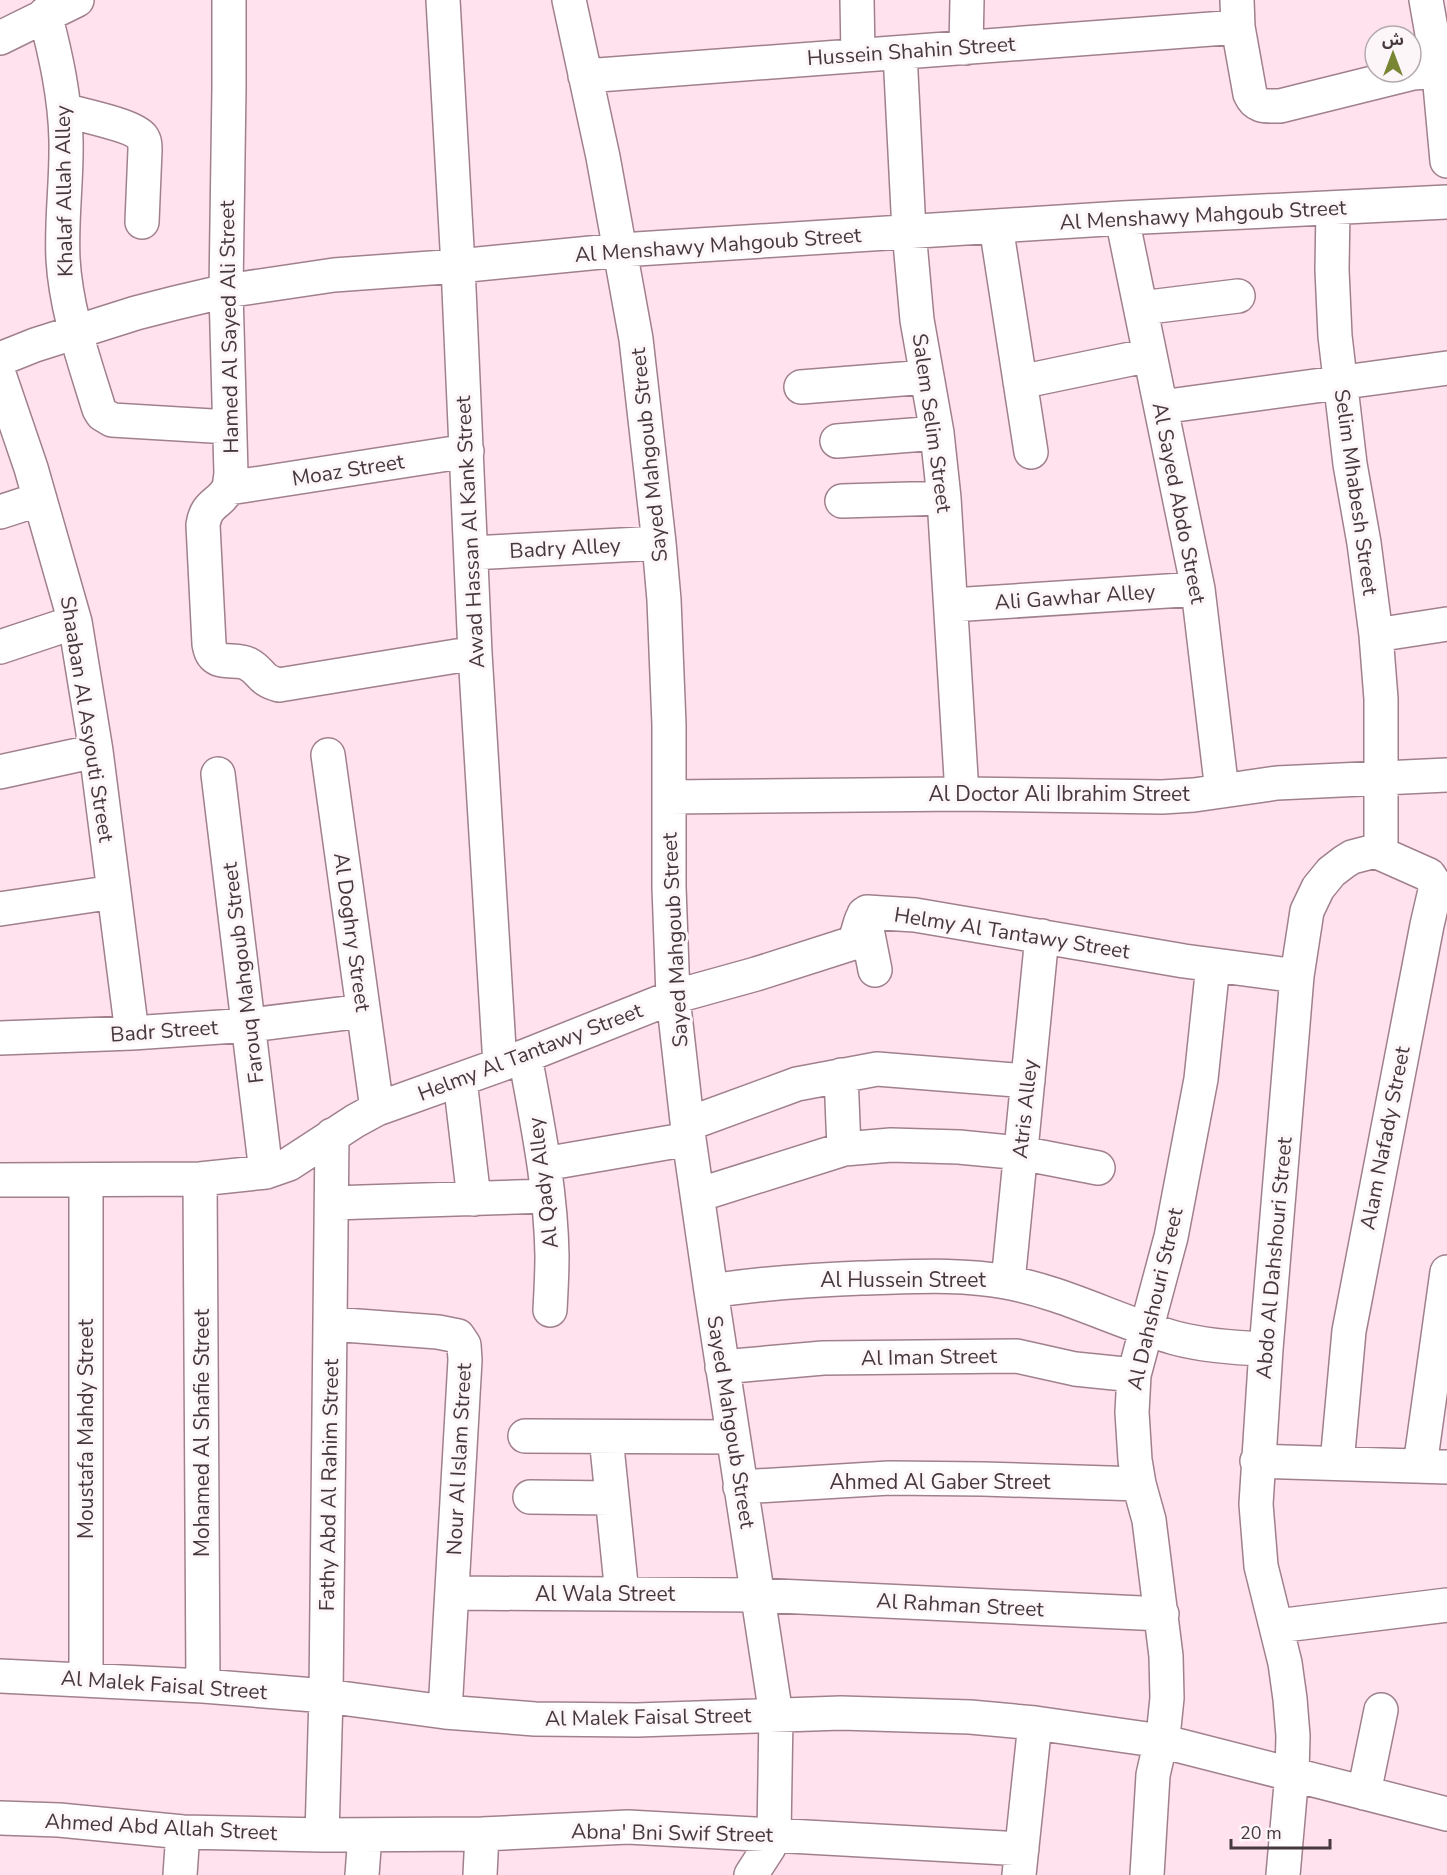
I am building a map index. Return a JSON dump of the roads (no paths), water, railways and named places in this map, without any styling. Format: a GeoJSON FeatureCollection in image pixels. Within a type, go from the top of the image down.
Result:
{"type":"FeatureCollection","features":[{"type":"Feature","properties":{"kind":"street"},"geometry":{"type":"LineString","coordinates":[[0,38],[77,0]]}},
{"type":"Feature","properties":{"kind":"street","name":"Hamed Al Sayed Ali Street"},"geometry":{"type":"LineString","coordinates":[[229,0],[230,88],[226,291],[231,474],[229,488]]}},
{"type":"Feature","properties":{"kind":"street","name":"Awad Hassan Al Kank Street"},"geometry":{"type":"LineString","coordinates":[[442,0],[459,266],[475,653],[513,1060]]}},
{"type":"Feature","properties":{"kind":"street","name":"Sayed Mahgoub Street"},"geometry":{"type":"LineString","coordinates":[[569,0],[621,250],[636,339],[664,600],[669,725],[673,997],[688,1132],[776,1715],[774,1835],[751,1875]]}},
{"type":"Feature","properties":{"kind":"street"},"geometry":{"type":"LineString","coordinates":[[857,0],[858,55]]}},
{"type":"Feature","properties":{"kind":"street"},"geometry":{"type":"LineString","coordinates":[[966,48],[967,0]]}},
{"type":"Feature","properties":{"kind":"street"},"geometry":{"type":"LineString","coordinates":[[1426,0],[1443,75],[1447,161]]}},
{"type":"Feature","properties":{"kind":"street","name":"Khalaf Allah Alley"},"geometry":{"type":"LineString","coordinates":[[45,14],[55,55],[64,110],[66,181],[63,260],[67,296],[75,332],[99,409],[107,418],[230,427]]}},
{"type":"Feature","properties":{"kind":"street"},"geometry":{"type":"LineString","coordinates":[[1238,14],[1250,94],[1258,106],[1280,106],[1400,75],[1426,72],[1443,75]]}},
{"type":"Feature","properties":{"kind":"street","name":"Hussein Shahin Street"},"geometry":{"type":"LineString","coordinates":[[585,76],[966,48],[1238,14]]}},
{"type":"Feature","properties":{"kind":"street","name":"Salem Selim Street"},"geometry":{"type":"LineString","coordinates":[[900,52],[909,231],[917,320],[937,433],[945,498],[962,794]]}},
{"type":"Feature","properties":{"kind":"street"},"geometry":{"type":"LineString","coordinates":[[64,110],[134,130],[141,135],[145,142],[142,222]]}},
{"type":"Feature","properties":{"kind":"street","name":"Al Menshawy Mahgoub Street"},"geometry":{"type":"LineString","coordinates":[[0,358],[136,313],[226,291],[334,275],[459,266],[621,250],[909,231],[1447,202]]}},
{"type":"Feature","properties":{"kind":"street","name":"Selim Mhabesh Street"},"geometry":{"type":"LineString","coordinates":[[1333,208],[1332,270],[1335,336],[1376,635],[1381,699],[1382,777]]}},
{"type":"Feature","properties":{"kind":"street","name":"Al Sayed Abdo Street"},"geometry":{"type":"LineString","coordinates":[[1122,218],[1198,589],[1222,791]]}},
{"type":"Feature","properties":{"kind":"street"},"geometry":{"type":"LineString","coordinates":[[996,226],[1031,452]]}},
{"type":"Feature","properties":{"kind":"street"},"geometry":{"type":"LineString","coordinates":[[1141,308],[1239,296]]}},
{"type":"Feature","properties":{"kind":"street"},"geometry":{"type":"LineString","coordinates":[[1020,382],[1150,355]]}},
{"type":"Feature","properties":{"kind":"street"},"geometry":{"type":"LineString","coordinates":[[1161,406],[1447,368]]}},
{"type":"Feature","properties":{"kind":"street","name":"Shaaban Al Asyouti Street"},"geometry":{"type":"LineString","coordinates":[[0,377],[40,499],[75,622],[96,751],[132,1033]]}},
{"type":"Feature","properties":{"kind":"street"},"geometry":{"type":"LineString","coordinates":[[801,387],[927,377]]}},
{"type":"Feature","properties":{"kind":"street"},"geometry":{"type":"LineString","coordinates":[[837,441],[937,433]]}},
{"type":"Feature","properties":{"kind":"street","name":"Moaz Street"},"geometry":{"type":"LineString","coordinates":[[229,488],[467,451]]}},
{"type":"Feature","properties":{"kind":"street"},"geometry":{"type":"LineString","coordinates":[[229,488],[204,514],[203,525],[209,644],[217,659],[248,663],[269,683],[279,685],[475,653]]}},
{"type":"Feature","properties":{"kind":"street"},"geometry":{"type":"LineString","coordinates":[[843,501],[945,498]]}},
{"type":"Feature","properties":{"kind":"street"},"geometry":{"type":"LineString","coordinates":[[0,512],[40,499]]}},
{"type":"Feature","properties":{"kind":"street","name":"Badry Alley"},"geometry":{"type":"LineString","coordinates":[[471,553],[659,543]]}},
{"type":"Feature","properties":{"kind":"street","name":"Ali Gawhar Alley"},"geometry":{"type":"LineString","coordinates":[[952,605],[1198,589]]}},
{"type":"Feature","properties":{"kind":"street"},"geometry":{"type":"LineString","coordinates":[[0,647],[75,622]]}},
{"type":"Feature","properties":{"kind":"street"},"geometry":{"type":"LineString","coordinates":[[1376,635],[1447,624]]}},
{"type":"Feature","properties":{"kind":"street"},"geometry":{"type":"LineString","coordinates":[[0,772],[96,751]]}},
{"type":"Feature","properties":{"kind":"street","name":"Al Doghry Street"},"geometry":{"type":"LineString","coordinates":[[328,755],[377,1110]]}},
{"type":"Feature","properties":{"kind":"street","name":"Farouq Mahgoub Street"},"geometry":{"type":"LineString","coordinates":[[218,774],[266,1172]]}},
{"type":"Feature","properties":{"kind":"street","name":"Al Doctor Ali Ibrahim Street"},"geometry":{"type":"LineString","coordinates":[[669,797],[962,794],[1162,797],[1277,783],[1447,775]]}},
{"type":"Feature","properties":{"kind":"street"},"geometry":{"type":"LineString","coordinates":[[1375,851],[1381,841],[1382,777]]}},
{"type":"Feature","properties":{"kind":"street","name":"Alam Nafady Street"},"geometry":{"type":"LineString","coordinates":[[1337,1463],[1349,1331],[1437,931],[1436,886],[1432,878],[1375,851]]}},
{"type":"Feature","properties":{"kind":"street","name":"Abdo Al Dahshouri Street"},"geometry":{"type":"LineString","coordinates":[[1283,1875],[1293,1736],[1290,1699],[1258,1545],[1256,1504],[1257,1461],[1297,976],[1307,911],[1318,888],[1331,872],[1344,862],[1352,857],[1375,851]]}},
{"type":"Feature","properties":{"kind":"street"},"geometry":{"type":"LineString","coordinates":[[0,909],[114,892]]}},
{"type":"Feature","properties":{"kind":"street","name":"Helmy Al Tantawy Street"},"geometry":{"type":"LineString","coordinates":[[0,1180],[200,1179],[266,1172],[289,1164],[377,1110],[673,997],[850,944],[855,939],[864,914],[873,912],[915,915],[1214,965],[1297,976]]}},
{"type":"Feature","properties":{"kind":"street"},"geometry":{"type":"LineString","coordinates":[[864,914],[875,970]]}},
{"type":"Feature","properties":{"kind":"street","name":"Atris Alley"},"geometry":{"type":"LineString","coordinates":[[1008,1282],[1042,936]]}},
{"type":"Feature","properties":{"kind":"street","name":"Al Dahshouri Street"},"geometry":{"type":"LineString","coordinates":[[1147,1875],[1153,1775],[1167,1698],[1166,1656],[1149,1520],[1139,1484],[1132,1412],[1134,1375],[1171,1237],[1202,1079],[1214,965]]}},
{"type":"Feature","properties":{"kind":"street","name":"Badr Street"},"geometry":{"type":"LineString","coordinates":[[0,1038],[132,1033],[250,1025],[363,1011]]}},
{"type":"Feature","properties":{"kind":"street","name":"Al Qady Alley"},"geometry":{"type":"LineString","coordinates":[[513,1060],[544,1164],[552,1255],[550,1311]]}},
{"type":"Feature","properties":{"kind":"street"},"geometry":{"type":"LineString","coordinates":[[544,1164],[688,1132],[797,1084],[841,1075],[877,1069],[1028,1081]]}},
{"type":"Feature","properties":{"kind":"street"},"geometry":{"type":"LineString","coordinates":[[841,1075],[844,1149]]}},
{"type":"Feature","properties":{"kind":"street"},"geometry":{"type":"LineString","coordinates":[[460,1080],[469,1139],[474,1200]]}},
{"type":"Feature","properties":{"kind":"street","name":"Fathy Abd Al Rahim Street"},"geometry":{"type":"LineString","coordinates":[[322,1835],[326,1696],[332,1136]]}},
{"type":"Feature","properties":{"kind":"street"},"geometry":{"type":"LineString","coordinates":[[698,1195],[844,1149],[891,1145],[959,1147],[1020,1153],[1098,1168]]}},
{"type":"Feature","properties":{"kind":"street","name":"Mohamed Al Shafie Street"},"geometry":{"type":"LineString","coordinates":[[200,1179],[203,1686]]}},
{"type":"Feature","properties":{"kind":"street","name":"Moustafa Mahdy Street"},"geometry":{"type":"LineString","coordinates":[[86,1180],[86,1679]]}},
{"type":"Feature","properties":{"kind":"street"},"geometry":{"type":"LineString","coordinates":[[332,1203],[547,1196]]}},
{"type":"Feature","properties":{"kind":"street"},"geometry":{"type":"LineString","coordinates":[[1257,1461],[1434,1467],[1447,1272]]}},
{"type":"Feature","properties":{"kind":"street","name":"Al Hussein Street"},"geometry":{"type":"LineString","coordinates":[[711,1291],[790,1280],[953,1276],[1008,1282],[1078,1303],[1176,1338],[1205,1344],[1266,1349]]}},
{"type":"Feature","properties":{"kind":"street","name":"Nour Al Islam Street"},"geometry":{"type":"LineString","coordinates":[[331,1324],[438,1332],[459,1336],[464,1345],[445,1712]]}},
{"type":"Feature","properties":{"kind":"street","name":"Al Iman Street"},"geometry":{"type":"LineString","coordinates":[[722,1367],[823,1358],[1017,1356],[1075,1369],[1134,1375]]}},
{"type":"Feature","properties":{"kind":"street"},"geometry":{"type":"LineString","coordinates":[[525,1436],[733,1437]]}},
{"type":"Feature","properties":{"kind":"street"},"geometry":{"type":"LineString","coordinates":[[606,1437],[622,1594]]}},
{"type":"Feature","properties":{"kind":"street","name":"Ahmed Al Gaber Street"},"geometry":{"type":"LineString","coordinates":[[740,1487],[889,1478],[1139,1484]]}},
{"type":"Feature","properties":{"kind":"street"},"geometry":{"type":"LineString","coordinates":[[530,1497],[612,1498]]}},
{"type":"Feature","properties":{"kind":"street","name":"Al Wala Street"},"geometry":{"type":"LineString","coordinates":[[452,1593],[758,1595]]}},
{"type":"Feature","properties":{"kind":"street","name":"Al Rahman Street"},"geometry":{"type":"LineString","coordinates":[[758,1595],[1161,1614]]}},
{"type":"Feature","properties":{"kind":"street"},"geometry":{"type":"LineString","coordinates":[[1276,1626],[1447,1605]]}},
{"type":"Feature","properties":{"kind":"street","name":"Al Malek Faisal Street"},"geometry":{"type":"LineString","coordinates":[[0,1676],[203,1686],[326,1696],[445,1712],[534,1719],[685,1719],[776,1715],[906,1714],[1035,1723],[1161,1741],[1447,1814]]}},
{"type":"Feature","properties":{"kind":"street"},"geometry":{"type":"LineString","coordinates":[[1364,1792],[1381,1710]]}},
{"type":"Feature","properties":{"kind":"street"},"geometry":{"type":"LineString","coordinates":[[1021,1862],[1035,1723]]}},
{"type":"Feature","properties":{"kind":"street","name":"Ahmed Abd Allah Street"},"geometry":{"type":"LineString","coordinates":[[0,1818],[59,1820],[183,1832],[322,1835]]}},
{"type":"Feature","properties":{"kind":"street","name":"Abna' Bni Swif Street"},"geometry":{"type":"LineString","coordinates":[[322,1835],[482,1834],[628,1827],[774,1835],[1021,1862]]}},
{"type":"Feature","properties":{"kind":"street"},"geometry":{"type":"LineString","coordinates":[[180,1875],[183,1832]]}},
{"type":"Feature","properties":{"kind":"street"},"geometry":{"type":"LineString","coordinates":[[480,1875],[482,1834]]}},
{"type":"Feature","properties":{"kind":"street"},"geometry":{"type":"LineString","coordinates":[[362,1875],[365,1835]]}}]}
